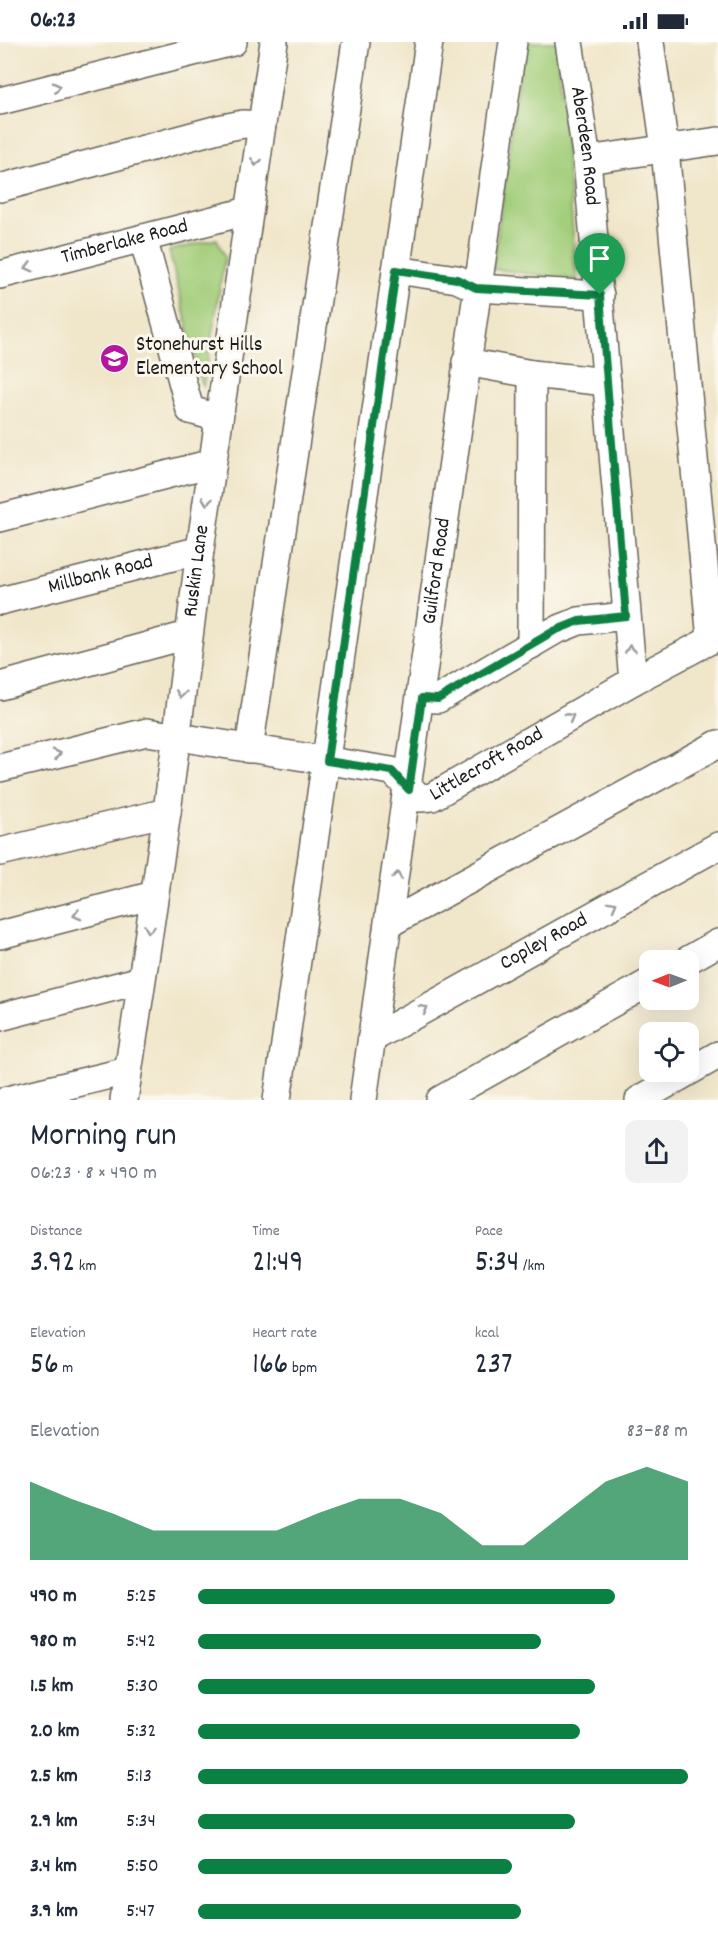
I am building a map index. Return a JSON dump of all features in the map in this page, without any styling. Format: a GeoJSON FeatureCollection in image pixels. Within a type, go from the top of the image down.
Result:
{"type":"FeatureCollection","features":[{"type":"Feature","properties":{"kind":"street"},"geometry":{"type":"LineString","coordinates":[[0,101],[233,42]]}},
{"type":"Feature","properties":{"kind":"street","name":"Ruskin Lane"},"geometry":{"type":"LineString","coordinates":[[124,1100],[167,812],[188,635],[212,463],[274,42]]}},
{"type":"Feature","properties":{"kind":"street"},"geometry":{"type":"LineString","coordinates":[[249,749],[356,42]]}},
{"type":"Feature","properties":{"kind":"street"},"geometry":{"type":"LineString","coordinates":[[277,1100],[429,42]]}},
{"type":"Feature","properties":{"kind":"street","name":"Guilford Road"},"geometry":{"type":"LineString","coordinates":[[364,1099],[422,698],[476,288],[513,42]]}},
{"type":"Feature","properties":{"kind":"street","name":"Aberdeen Road"},"geometry":{"type":"LineString","coordinates":[[569,42],[587,160],[633,681]]}},
{"type":"Feature","properties":{"kind":"street"},"geometry":{"type":"LineString","coordinates":[[651,42],[665,149],[715,638]]}},
{"type":"Feature","properties":{"kind":"street"},"geometry":{"type":"LineString","coordinates":[[0,188],[218,129],[243,124],[262,125]]}},
{"type":"Feature","properties":{"kind":"street"},"geometry":{"type":"LineString","coordinates":[[587,160],[718,141]]}},
{"type":"Feature","properties":{"kind":"street","name":"Timberlake Road"},"geometry":{"type":"LineString","coordinates":[[0,275],[248,211]]}},
{"type":"Feature","properties":{"kind":"street"},"geometry":{"type":"LineString","coordinates":[[143,238],[190,410],[219,418]]}},
{"type":"Feature","properties":{"kind":"street"},"geometry":{"type":"LineString","coordinates":[[396,270],[457,279],[476,288],[600,295]]}},
{"type":"Feature","properties":{"kind":"street"},"geometry":{"type":"LineString","coordinates":[[466,362],[532,374],[607,382]]}},
{"type":"Feature","properties":{"kind":"street"},"geometry":{"type":"LineString","coordinates":[[531,645],[532,374]]}},
{"type":"Feature","properties":{"kind":"street"},"geometry":{"type":"LineString","coordinates":[[0,518],[212,463]]}},
{"type":"Feature","properties":{"kind":"street","name":"Millbank Road"},"geometry":{"type":"LineString","coordinates":[[0,601],[200,550]]}},
{"type":"Feature","properties":{"kind":"street"},"geometry":{"type":"LineString","coordinates":[[422,698],[438,699],[531,645],[579,621],[626,616]]}},
{"type":"Feature","properties":{"kind":"street"},"geometry":{"type":"LineString","coordinates":[[0,686],[188,635]]}},
{"type":"Feature","properties":{"kind":"street","name":"Littlecroft Road"},"geometry":{"type":"LineString","coordinates":[[0,768],[147,732],[392,771],[409,790],[420,798],[432,797],[633,681],[715,638]]}},
{"type":"Feature","properties":{"kind":"street"},"geometry":{"type":"LineString","coordinates":[[390,923],[718,744]]}},
{"type":"Feature","properties":{"kind":"street"},"geometry":{"type":"LineString","coordinates":[[0,852],[167,812]]}},
{"type":"Feature","properties":{"kind":"street","name":"Copley Road"},"geometry":{"type":"LineString","coordinates":[[373,1038],[718,846]]}},
{"type":"Feature","properties":{"kind":"street"},"geometry":{"type":"LineString","coordinates":[[0,935],[154,895]]}},
{"type":"Feature","properties":{"kind":"street"},"geometry":{"type":"LineString","coordinates":[[699,954],[718,943]]}},
{"type":"Feature","properties":{"kind":"street"},"geometry":{"type":"LineString","coordinates":[[0,1017],[141,980]]}},
{"type":"Feature","properties":{"kind":"street"},"geometry":{"type":"LineString","coordinates":[[440,1100],[639,988]]}},
{"type":"Feature","properties":{"kind":"street"},"geometry":{"type":"LineString","coordinates":[[639,1100],[718,1055]]}},
{"type":"Feature","properties":{"kind":"street"},"geometry":{"type":"LineString","coordinates":[[7,1100],[127,1071]]}},
{"type":"Feature","properties":{"kind":"green space"},"geometry":{"type":"Polygon","coordinates":[[[523,42],[557,42],[577,280],[493,269],[523,42]]]}},
{"type":"Feature","properties":{"kind":"green space"},"geometry":{"type":"Polygon","coordinates":[[[217,239],[225,257],[203,389],[169,251],[217,239]]]}},
{"type":"Feature","properties":{"kind":"place","name":"Stonehurst Hills Elementary School"},"geometry":{"type":"Point","coordinates":[115,358]}},
{"type":"Feature","properties":{"kind":"route"},"geometry":{"type":"LineString","coordinates":[[396,270],[457,279],[476,288],[600,295],[626,616],[579,621],[554,631],[438,699],[422,698],[409,790],[392,771],[327,761],[396,270]]}}]}
